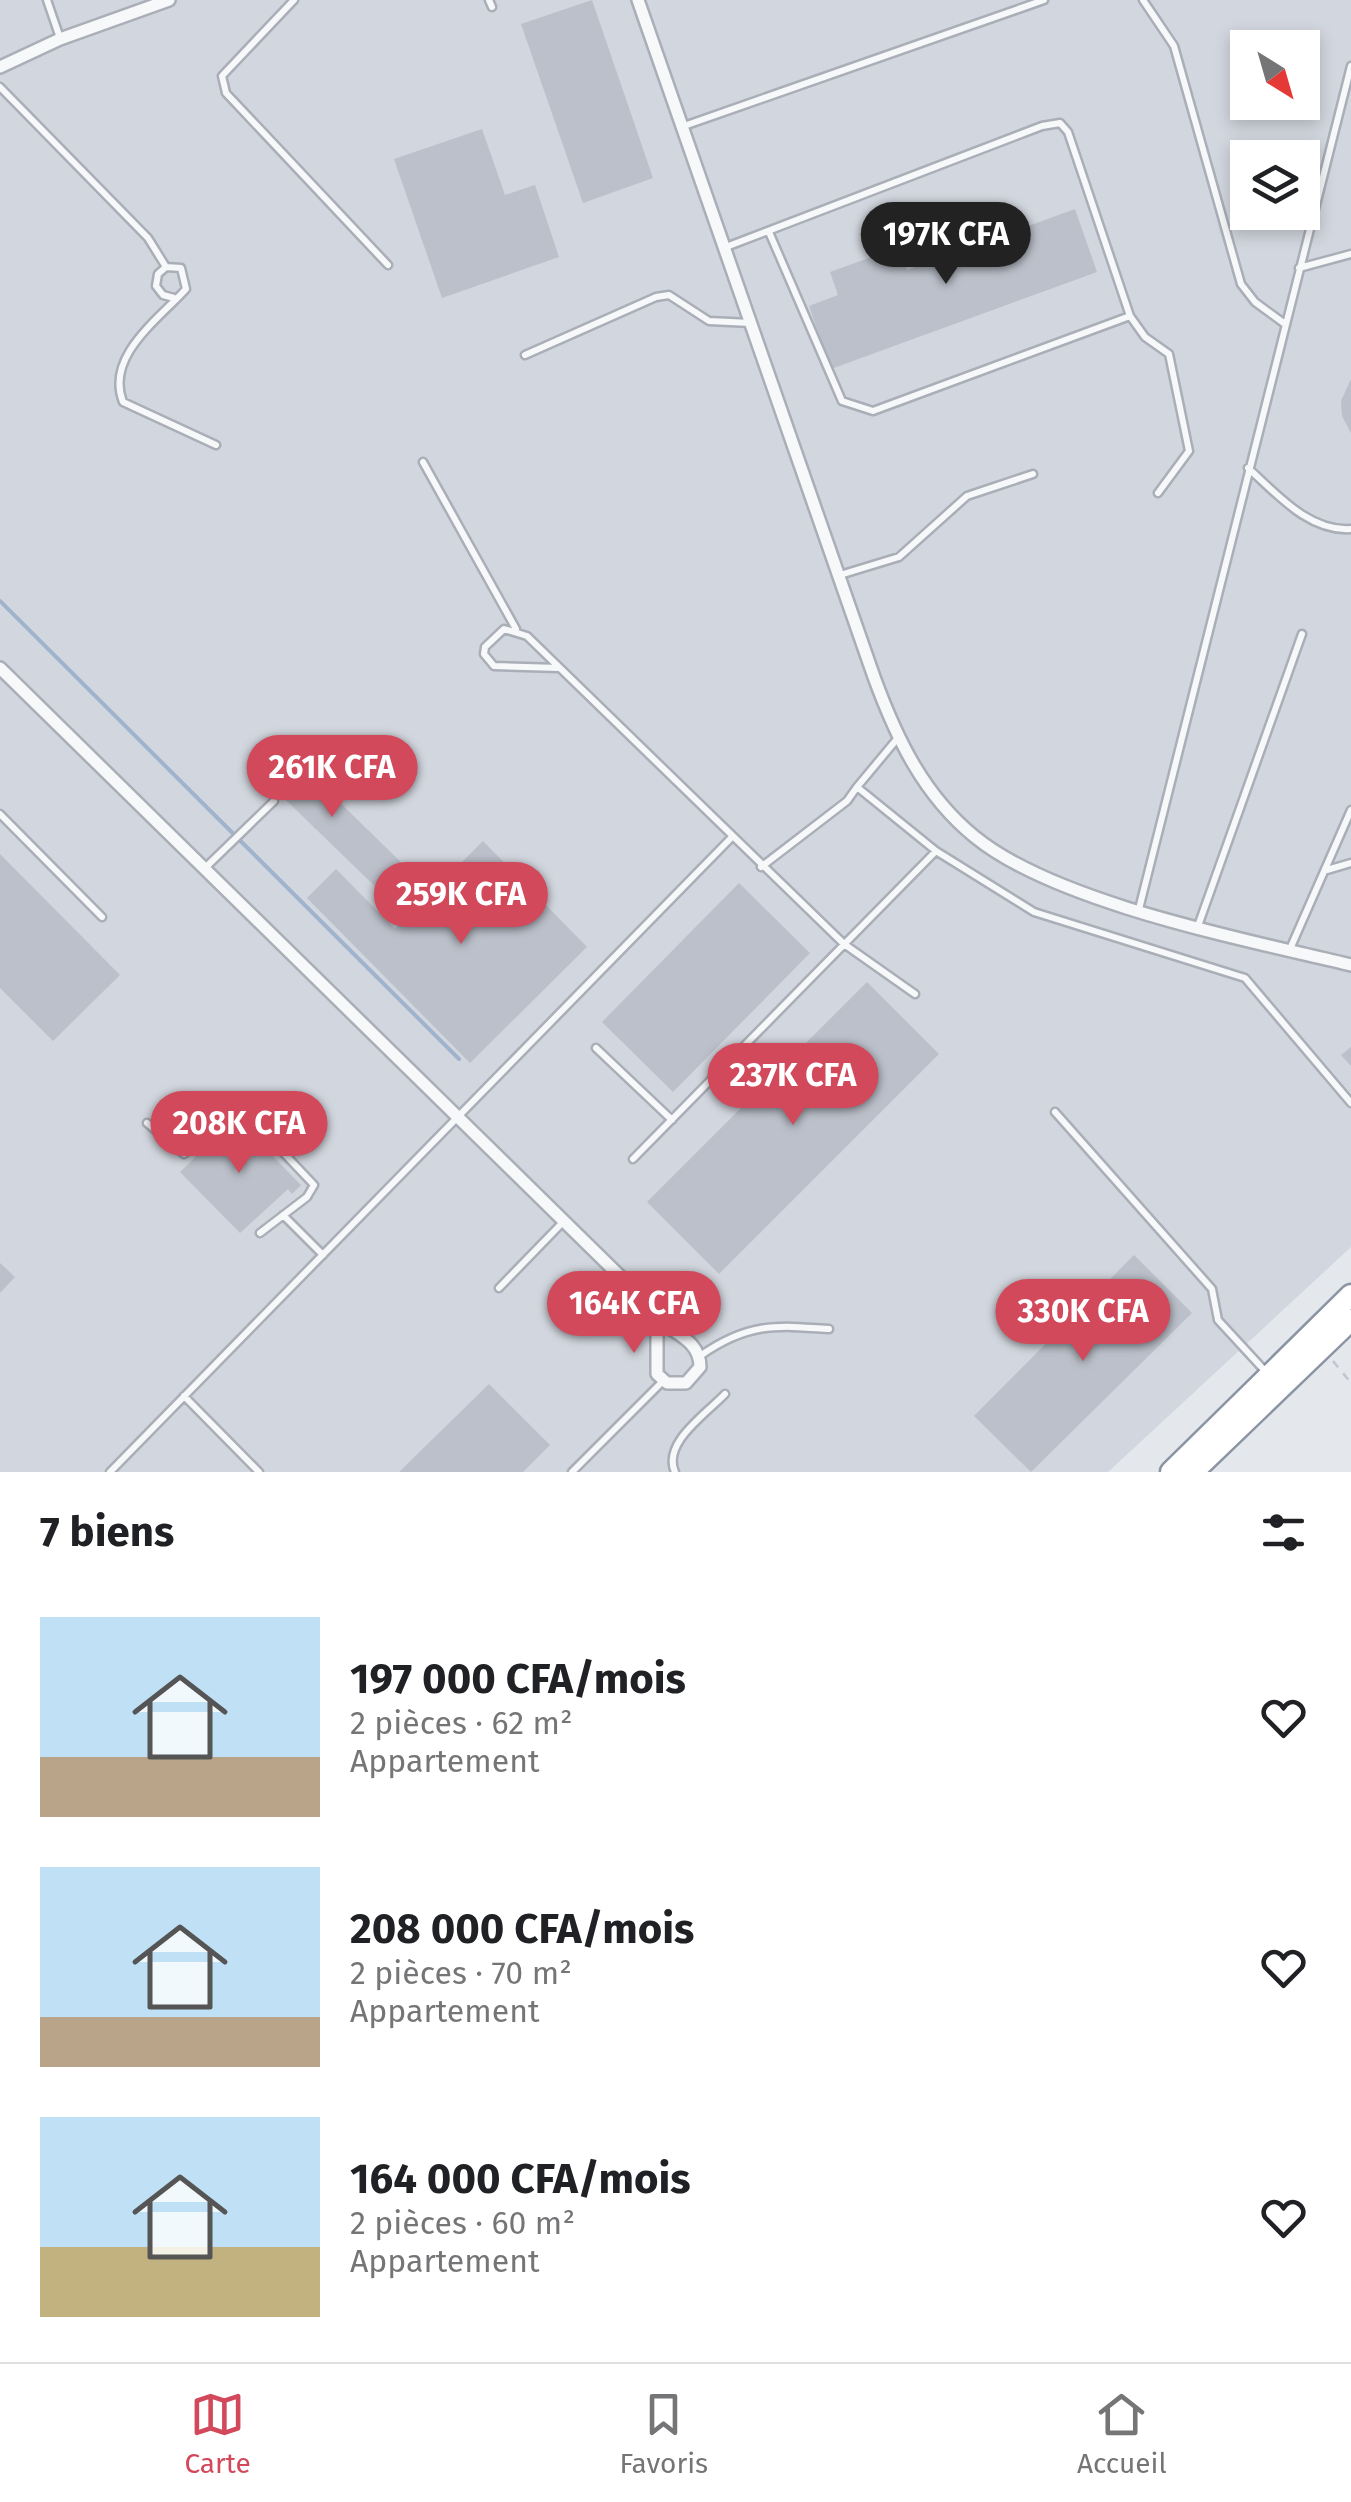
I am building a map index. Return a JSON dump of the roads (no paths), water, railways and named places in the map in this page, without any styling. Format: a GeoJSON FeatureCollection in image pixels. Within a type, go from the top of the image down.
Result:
{"type":"FeatureCollection","features":[{"type":"Feature","properties":{"kind":"highway"},"geometry":{"type":"LineString","coordinates":[[1171,1472],[1351,1295]]}},
{"type":"Feature","properties":{"kind":"highway"},"geometry":{"type":"LineString","coordinates":[[1194,1472],[1351,1320]]}},
{"type":"Feature","properties":{"kind":"street"},"geometry":{"type":"LineString","coordinates":[[0,67],[60,39],[169,0]]}},
{"type":"Feature","properties":{"kind":"street"},"geometry":{"type":"LineString","coordinates":[[638,0],[897,739],[951,814],[994,852],[1050,881],[1198,926],[1351,965]]}},
{"type":"Feature","properties":{"kind":"street"},"geometry":{"type":"LineString","coordinates":[[1,671],[564,1221],[657,1319],[686,1338],[700,1356],[700,1367],[686,1383],[663,1381],[655,1364],[657,1319]]}},
{"type":"Feature","properties":{"kind":"lane"},"geometry":{"type":"LineString","coordinates":[[47,0],[60,39]]}},
{"type":"Feature","properties":{"kind":"lane"},"geometry":{"type":"LineString","coordinates":[[294,0],[222,76],[226,93],[388,265]]}},
{"type":"Feature","properties":{"kind":"lane"},"geometry":{"type":"LineString","coordinates":[[684,126],[1044,0]]}},
{"type":"Feature","properties":{"kind":"lane"},"geometry":{"type":"LineString","coordinates":[[1143,0],[1174,46],[1241,284],[1285,324]]}},
{"type":"Feature","properties":{"kind":"lane"},"geometry":{"type":"LineString","coordinates":[[1140,909],[1351,66]]}},
{"type":"Feature","properties":{"kind":"lane"},"geometry":{"type":"LineString","coordinates":[[0,86],[148,238],[166,267]]}},
{"type":"Feature","properties":{"kind":"lane"},"geometry":{"type":"LineString","coordinates":[[725,247],[1042,126],[1060,124],[1068,132],[1130,316],[1145,337],[1169,354],[1188,452],[1158,493]]}},
{"type":"Feature","properties":{"kind":"lane"},"geometry":{"type":"LineString","coordinates":[[769,232],[842,401],[860,410],[873,412],[1130,316]]}},
{"type":"Feature","properties":{"kind":"lane"},"geometry":{"type":"LineString","coordinates":[[1299,268],[1351,254]]}},
{"type":"Feature","properties":{"kind":"lane"},"geometry":{"type":"LineString","coordinates":[[174,298],[163,295],[156,286],[158,274],[166,267],[181,268],[188,281],[174,298],[125,356],[116,383],[123,402],[216,445]]}},
{"type":"Feature","properties":{"kind":"lane"},"geometry":{"type":"LineString","coordinates":[[525,355],[656,297],[669,295],[709,322],[752,323]]}},
{"type":"Feature","properties":{"kind":"lane"},"geometry":{"type":"LineString","coordinates":[[424,462],[516,629],[844,944],[915,994]]}},
{"type":"Feature","properties":{"kind":"lane"},"geometry":{"type":"LineString","coordinates":[[1248,468],[1298,513],[1336,530],[1351,529]]}},
{"type":"Feature","properties":{"kind":"lane"},"geometry":{"type":"LineString","coordinates":[[840,576],[899,557],[967,496],[1033,474]]}},
{"type":"Feature","properties":{"kind":"lane"},"geometry":{"type":"LineString","coordinates":[[516,629],[504,628],[489,639],[484,654],[488,662],[517,670],[559,668]]}},
{"type":"Feature","properties":{"kind":"lane"},"geometry":{"type":"LineString","coordinates":[[1198,926],[1302,634]]}},
{"type":"Feature","properties":{"kind":"lane"},"geometry":{"type":"LineString","coordinates":[[762,866],[847,800],[897,739]]}},
{"type":"Feature","properties":{"kind":"lane"},"geometry":{"type":"LineString","coordinates":[[857,788],[936,851],[1034,912],[1245,978],[1351,1103]]}},
{"type":"Feature","properties":{"kind":"lane"},"geometry":{"type":"LineString","coordinates":[[204,868],[274,801]]}},
{"type":"Feature","properties":{"kind":"lane"},"geometry":{"type":"LineString","coordinates":[[1289,950],[1328,870],[1351,810]]}},
{"type":"Feature","properties":{"kind":"lane"},"geometry":{"type":"LineString","coordinates":[[0,814],[102,917]]}},
{"type":"Feature","properties":{"kind":"lane"},"geometry":{"type":"LineString","coordinates":[[110,1472],[731,838]]}},
{"type":"Feature","properties":{"kind":"lane"},"geometry":{"type":"LineString","coordinates":[[632,1159],[936,851]]}},
{"type":"Feature","properties":{"kind":"lane"},"geometry":{"type":"LineString","coordinates":[[1328,870],[1351,864]]}},
{"type":"Feature","properties":{"kind":"lane"},"geometry":{"type":"LineString","coordinates":[[596,1048],[672,1120]]}},
{"type":"Feature","properties":{"kind":"lane"},"geometry":{"type":"LineString","coordinates":[[148,1123],[184,1154],[231,1111],[244,1111],[314,1185],[307,1197],[260,1233]]}},
{"type":"Feature","properties":{"kind":"lane"},"geometry":{"type":"LineString","coordinates":[[1055,1112],[1212,1289],[1218,1320],[1270,1375]]}},
{"type":"Feature","properties":{"kind":"lane"},"geometry":{"type":"LineString","coordinates":[[283,1215],[323,1255]]}},
{"type":"Feature","properties":{"kind":"lane"},"geometry":{"type":"LineString","coordinates":[[499,1288],[564,1221]]}},
{"type":"Feature","properties":{"kind":"lane"},"geometry":{"type":"LineString","coordinates":[[700,1356],[723,1340],[758,1326],[829,1329]]}},
{"type":"Feature","properties":{"kind":"lane"},"geometry":{"type":"LineString","coordinates":[[572,1472],[663,1381]]}},
{"type":"Feature","properties":{"kind":"lane"},"geometry":{"type":"LineString","coordinates":[[675,1472],[670,1459],[674,1447],[725,1394]]}},
{"type":"Feature","properties":{"kind":"lane"},"geometry":{"type":"LineString","coordinates":[[184,1396],[260,1472]]}},
{"type":"Feature","properties":{"kind":"waterway"},"geometry":{"type":"LineString","coordinates":[[0,601],[459,1059]]}}]}
